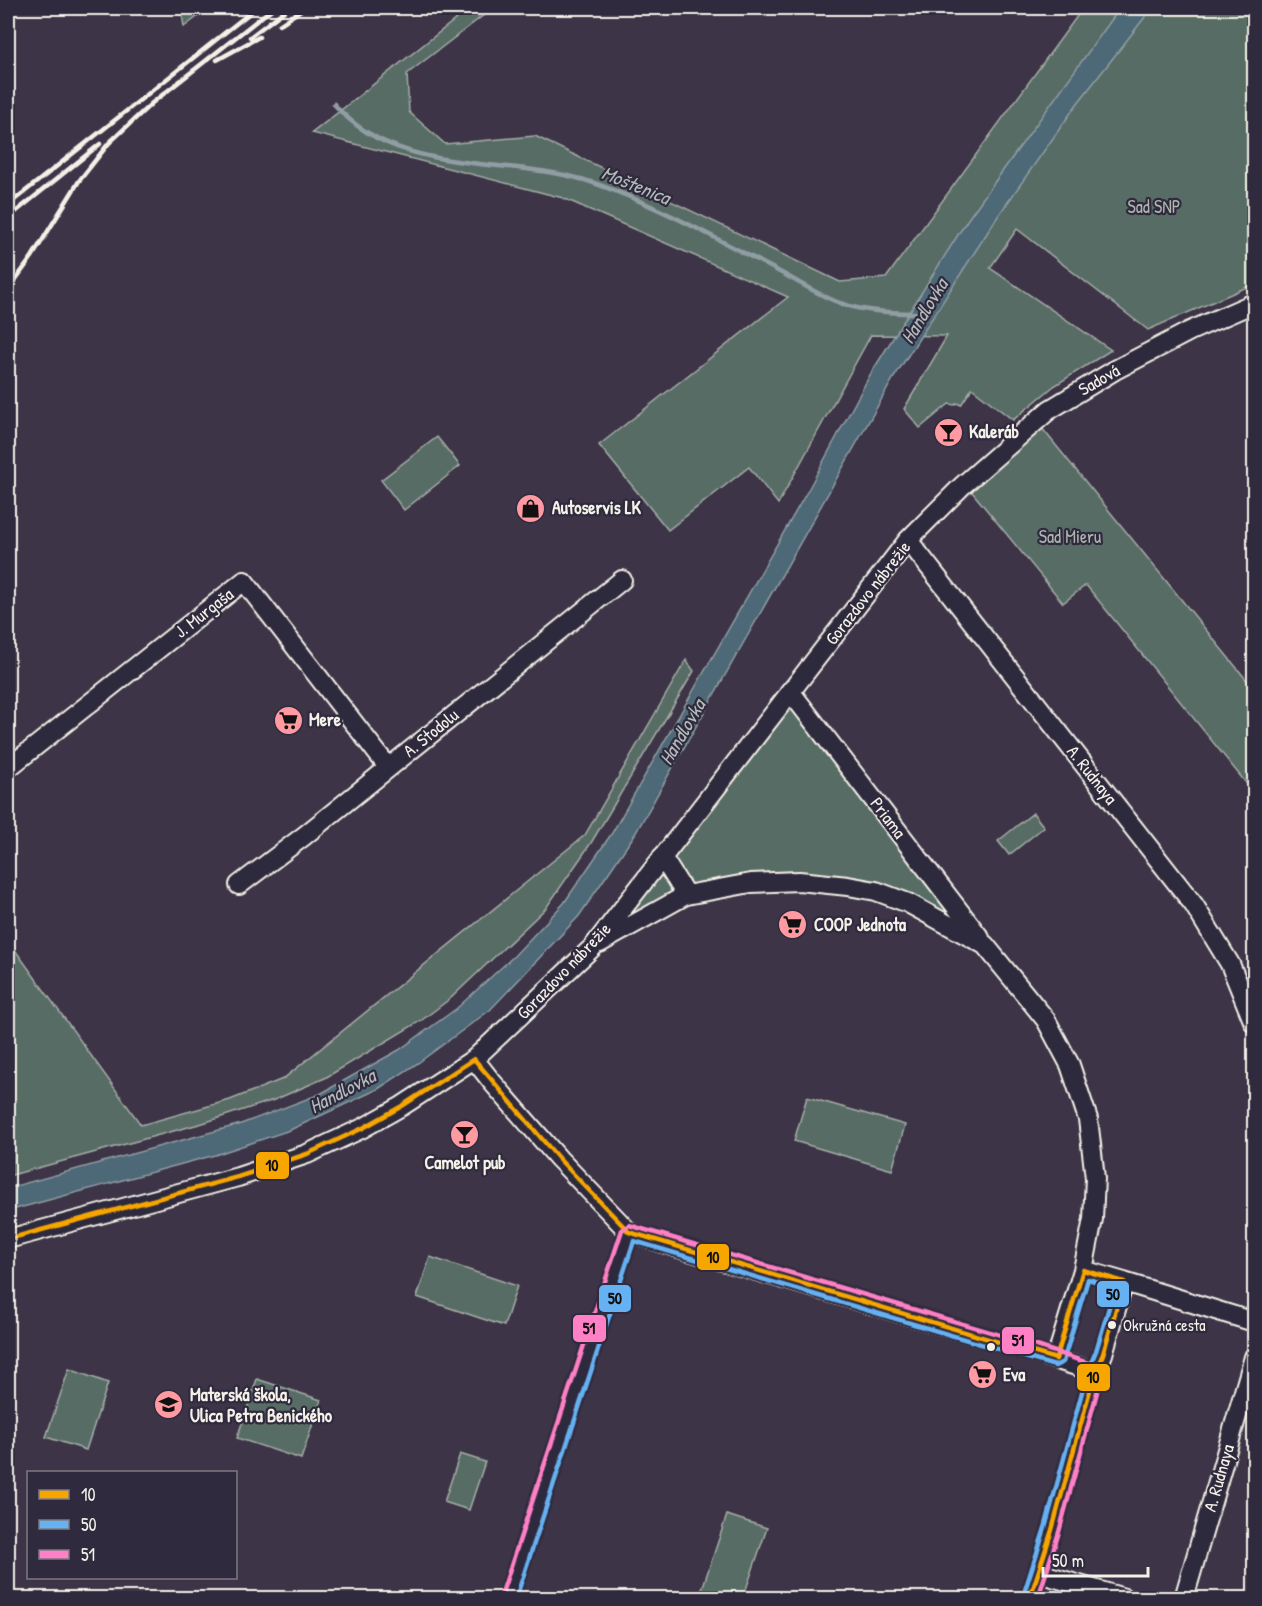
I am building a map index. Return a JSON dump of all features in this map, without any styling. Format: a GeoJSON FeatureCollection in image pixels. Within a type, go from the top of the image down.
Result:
{"type":"FeatureCollection","features":[{"type":"Feature","properties":{"kind":"street","name":"Sadová"},"geometry":{"type":"LineString","coordinates":[[962,486],[1049,410],[1115,370],[1190,331],[1254,303]]}},
{"type":"Feature","properties":{"kind":"street","name":"Gorazdovo nábrežie"},"geometry":{"type":"LineString","coordinates":[[8,1239],[238,1177],[307,1154],[363,1128],[402,1106],[474,1059],[592,947],[908,540],[962,486]]}},
{"type":"Feature","properties":{"kind":"street","name":"A. Rudnaya"},"geometry":{"type":"LineString","coordinates":[[908,540],[1183,890],[1230,964],[1254,1023]]}},
{"type":"Feature","properties":{"kind":"street","name":"A. Stodolu"},"geometry":{"type":"LineString","coordinates":[[239,885],[304,836],[622,580]]}},
{"type":"Feature","properties":{"kind":"street","name":"J. Murgaša"},"geometry":{"type":"LineString","coordinates":[[8,768],[244,581],[388,767]]}},
{"type":"Feature","properties":{"kind":"street","name":"Priama"},"geometry":{"type":"LineString","coordinates":[[790,691],[985,945]]}},
{"type":"Feature","properties":{"kind":"street"},"geometry":{"type":"LineString","coordinates":[[662,857],[686,895]]}},
{"type":"Feature","properties":{"kind":"street"},"geometry":{"type":"LineString","coordinates":[[592,947],[686,895],[751,883],[799,881],[876,891],[908,903],[985,945],[1046,1020],[1070,1065],[1088,1119],[1095,1178],[1094,1219],[1083,1270],[1056,1359]]}},
{"type":"Feature","properties":{"kind":"street"},"geometry":{"type":"LineString","coordinates":[[474,1059],[559,1159],[629,1232],[1095,1372]]}},
{"type":"Feature","properties":{"kind":"street"},"geometry":{"type":"LineString","coordinates":[[508,1599],[629,1232]]}},
{"type":"Feature","properties":{"kind":"street"},"geometry":{"type":"LineString","coordinates":[[1083,1270],[1254,1322]]}},
{"type":"Feature","properties":{"kind":"street"},"geometry":{"type":"LineString","coordinates":[[1030,1599],[1095,1372],[1103,1354],[1124,1282]]}},
{"type":"Feature","properties":{"kind":"street","name":"A. Rudnaya"},"geometry":{"type":"LineString","coordinates":[[1184,1599],[1254,1357]]}},
{"type":"Feature","properties":{"kind":"street"},"geometry":{"type":"LineString","coordinates":[[1038,1573],[1124,1599]]}},
{"type":"Feature","properties":{"kind":"green space"},"geometry":{"type":"Polygon","coordinates":[[[181,8],[209,8],[184,27],[181,8]]]}},
{"type":"Feature","properties":{"kind":"green space","name":"Sad SNP"},"geometry":{"type":"Polygon","coordinates":[[[470,8],[493,8],[407,74],[409,112],[445,144],[535,136],[840,282],[886,278],[1083,8],[1254,8],[1254,284],[1148,330],[1017,229],[990,268],[1111,350],[1054,386],[1013,420],[972,388],[961,405],[949,404],[920,428],[904,409],[947,336],[871,335],[778,504],[749,467],[668,530],[599,445],[788,297],[563,198],[312,133],[470,8]]]}},
{"type":"Feature","properties":{"kind":"green space","name":"Sad Mieru"},"geometry":{"type":"Polygon","coordinates":[[[1041,427],[1254,689],[1254,793],[1086,585],[1063,603],[968,487],[1041,427]]]}},
{"type":"Feature","properties":{"kind":"green space"},"geometry":{"type":"Polygon","coordinates":[[[437,437],[460,466],[404,510],[381,480],[437,437]]]}},
{"type":"Feature","properties":{"kind":"green space"},"geometry":{"type":"Polygon","coordinates":[[[686,660],[694,671],[591,843],[546,908],[451,998],[422,1020],[325,1078],[274,1100],[203,1123],[8,1176],[8,940],[141,1125],[230,1100],[283,1079],[585,835],[686,660]]]}},
{"type":"Feature","properties":{"kind":"green space"},"geometry":{"type":"Polygon","coordinates":[[[790,692],[975,937],[844,886],[687,894],[591,948],[790,692]]]}},
{"type":"Feature","properties":{"kind":"green space"},"geometry":{"type":"Polygon","coordinates":[[[1033,813],[1044,827],[1009,855],[998,841],[1033,813]]]}},
{"type":"Feature","properties":{"kind":"green space"},"geometry":{"type":"Polygon","coordinates":[[[807,1097],[905,1125],[892,1170],[794,1141],[807,1097]]]}},
{"type":"Feature","properties":{"kind":"green space"},"geometry":{"type":"Polygon","coordinates":[[[430,1257],[517,1286],[504,1326],[417,1297],[430,1257]]]}},
{"type":"Feature","properties":{"kind":"green space"},"geometry":{"type":"Polygon","coordinates":[[[69,1369],[108,1383],[86,1450],[46,1437],[69,1369]]]}},
{"type":"Feature","properties":{"kind":"green space"},"geometry":{"type":"Polygon","coordinates":[[[257,1379],[321,1400],[301,1459],[237,1438],[257,1379]]]}},
{"type":"Feature","properties":{"kind":"green space"},"geometry":{"type":"Polygon","coordinates":[[[460,1454],[485,1462],[469,1510],[444,1502],[460,1454]]]}},
{"type":"Feature","properties":{"kind":"green space"},"geometry":{"type":"Polygon","coordinates":[[[727,1515],[767,1528],[743,1598],[699,1598],[727,1515]]]}},
{"type":"Feature","properties":{"kind":"water","name":"Handlovka"},"geometry":{"type":"Polygon","coordinates":[[[1120,8],[1152,8],[1077,104],[996,219],[893,379],[635,834],[579,916],[490,1010],[418,1063],[378,1089],[290,1130],[215,1155],[8,1211],[8,1188],[241,1124],[320,1094],[399,1050],[456,1009],[514,956],[564,903],[612,833],[808,490],[870,375],[968,219],[1120,8]]]}},
{"type":"Feature","properties":{"kind":"waterway","name":"Moštenica"},"geometry":{"type":"LineString","coordinates":[[334,104],[360,128],[390,144],[422,155],[561,174],[594,183],[640,201],[686,223],[835,301],[870,310],[915,313]]}},
{"type":"Feature","properties":{"kind":"railway"},"geometry":{"type":"LineString","coordinates":[[8,205],[256,8]]}},
{"type":"Feature","properties":{"kind":"railway"},"geometry":{"type":"LineString","coordinates":[[8,290],[32,257],[79,181],[109,143],[152,103],[273,8]]}},
{"type":"Feature","properties":{"kind":"railway"},"geometry":{"type":"LineString","coordinates":[[250,37],[288,8]]}},
{"type":"Feature","properties":{"kind":"railway"},"geometry":{"type":"LineString","coordinates":[[279,25],[304,8]]}},
{"type":"Feature","properties":{"kind":"railway"},"geometry":{"type":"LineString","coordinates":[[217,60],[259,37]]}},
{"type":"Feature","properties":{"kind":"railway"},"geometry":{"type":"LineString","coordinates":[[8,218],[100,144]]}},
{"type":"Feature","properties":{"kind":"transit line","name":"10"},"geometry":{"type":"LineString","coordinates":[[8,1239],[238,1177],[307,1154],[363,1128],[402,1106],[474,1059],[559,1159],[629,1232],[1056,1359],[1083,1270],[1124,1282],[1103,1354],[1095,1372],[1052,1530],[1030,1598]]}},
{"type":"Feature","properties":{"kind":"transit line","name":"51"},"geometry":{"type":"LineString","coordinates":[[501,1596],[622,1230],[629,1225],[1031,1344],[1100,1367],[1102,1374],[1059,1532],[1038,1598]]}},
{"type":"Feature","properties":{"kind":"transit line","name":"50"},"geometry":{"type":"LineString","coordinates":[[516,1598],[634,1241],[1055,1366],[1063,1362],[1088,1279],[1115,1287],[1088,1370],[1045,1528],[1023,1596]]}},
{"type":"Feature","properties":{"kind":"place","name":"Kaleráb"},"geometry":{"type":"Point","coordinates":[948,432]}},
{"type":"Feature","properties":{"kind":"place","name":"Autoservis LK"},"geometry":{"type":"Point","coordinates":[531,508]}},
{"type":"Feature","properties":{"kind":"place","name":"Mere"},"geometry":{"type":"Point","coordinates":[288,720]}},
{"type":"Feature","properties":{"kind":"place","name":"COOP Jednota"},"geometry":{"type":"Point","coordinates":[793,925]}},
{"type":"Feature","properties":{"kind":"place","name":"Camelot pub"},"geometry":{"type":"Point","coordinates":[465,1134]}},
{"type":"Feature","properties":{"kind":"place","name":"Okružná cesta"},"geometry":{"type":"Point","coordinates":[1112,1325]}},
{"type":"Feature","properties":{"kind":"place","name":"Eva"},"geometry":{"type":"Point","coordinates":[982,1375]}},
{"type":"Feature","properties":{"kind":"place","name":"Materská škola, Ulica Petra Benického"},"geometry":{"type":"Point","coordinates":[169,1405]}}]}
